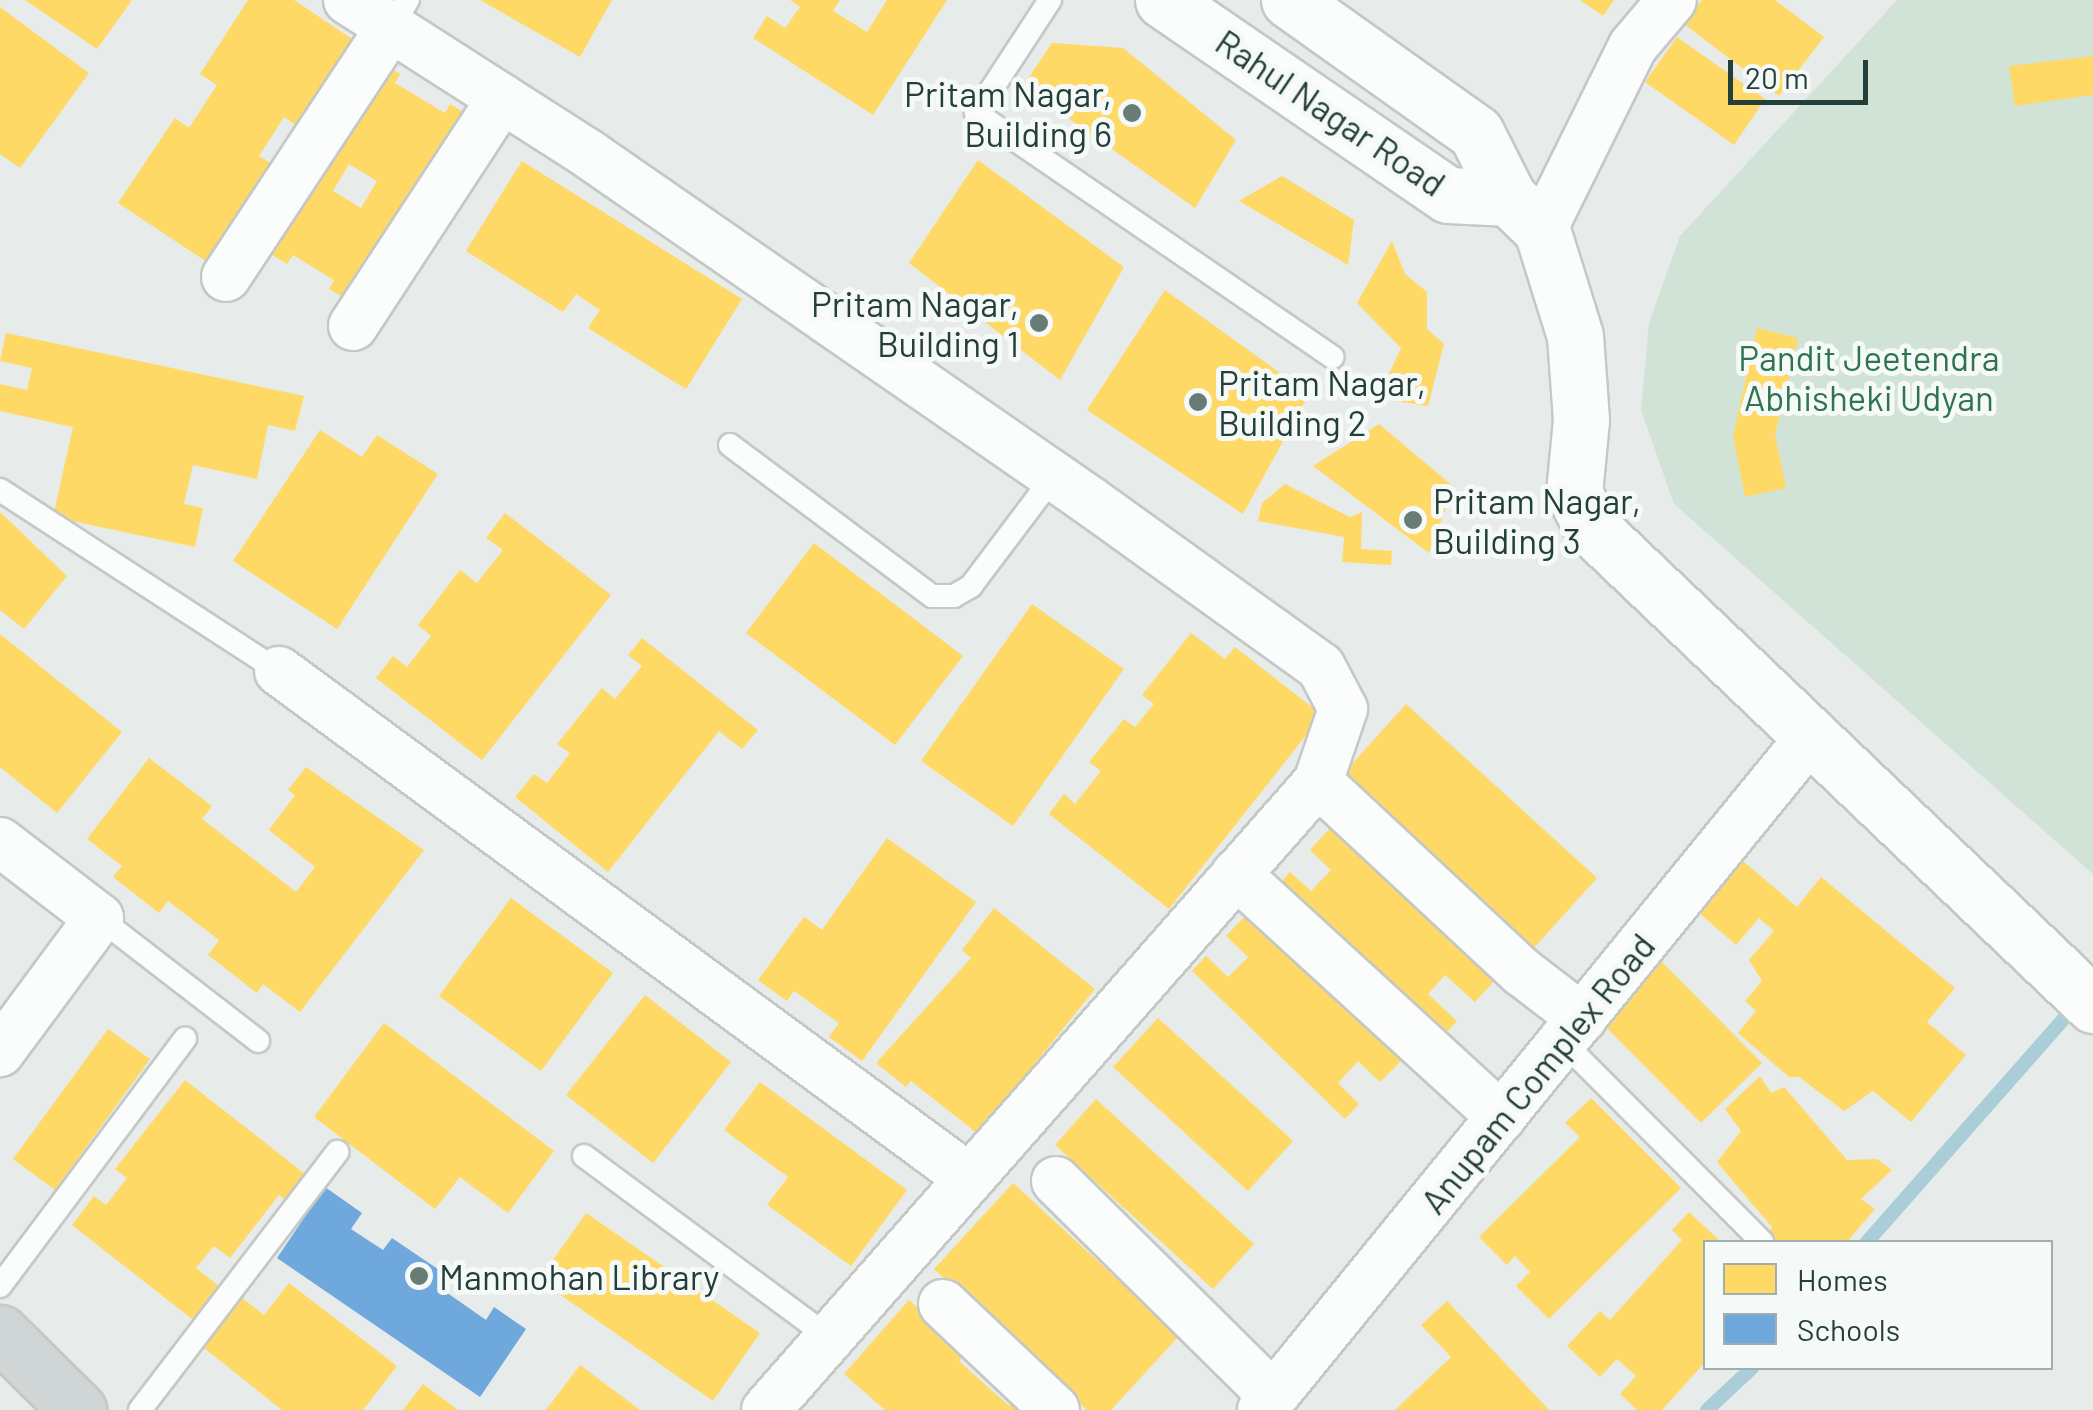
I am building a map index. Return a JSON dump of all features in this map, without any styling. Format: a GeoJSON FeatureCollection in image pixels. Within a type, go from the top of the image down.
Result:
{"type":"FeatureCollection","features":[{"type":"Feature","properties":{"kind":"main road"},"geometry":{"type":"LineString","coordinates":[[0,1332],[78,1410]]}},
{"type":"Feature","properties":{"kind":"street"},"geometry":{"type":"LineString","coordinates":[[348,0],[399,14],[502,98],[1054,476],[1321,667],[1343,709],[1318,782],[766,1410]]}},
{"type":"Feature","properties":{"kind":"street","name":"Rahul Nagar Road"},"geometry":{"type":"LineString","coordinates":[[1163,0],[1448,195],[1526,214]]}},
{"type":"Feature","properties":{"kind":"street","name":"Rahul Nagar Road"},"geometry":{"type":"LineString","coordinates":[[1289,0],[1476,133],[1526,214]]}},
{"type":"Feature","properties":{"kind":"street"},"geometry":{"type":"LineString","coordinates":[[1672,0],[1633,46],[1526,214],[1575,336],[1581,420],[1574,493],[1592,528],[2087,999]]}},
{"type":"Feature","properties":{"kind":"street"},"geometry":{"type":"LineString","coordinates":[[226,277],[399,14]]}},
{"type":"Feature","properties":{"kind":"street"},"geometry":{"type":"LineString","coordinates":[[353,326],[502,98]]}},
{"type":"Feature","properties":{"kind":"street"},"geometry":{"type":"LineString","coordinates":[[279,671],[969,1178]]}},
{"type":"Feature","properties":{"kind":"street","name":"Anupam Complex Road"},"geometry":{"type":"LineString","coordinates":[[1275,1405],[1501,1117],[1812,735]]}},
{"type":"Feature","properties":{"kind":"street"},"geometry":{"type":"LineString","coordinates":[[1318,782],[1522,972],[1572,1030]]}},
{"type":"Feature","properties":{"kind":"street"},"geometry":{"type":"LineString","coordinates":[[0,842],[99,918],[0,1052]]}},
{"type":"Feature","properties":{"kind":"street"},"geometry":{"type":"LineString","coordinates":[[1236,874],[1501,1117]]}},
{"type":"Feature","properties":{"kind":"street"},"geometry":{"type":"LineString","coordinates":[[1056,1182],[1275,1405]]}},
{"type":"Feature","properties":{"kind":"street"},"geometry":{"type":"LineString","coordinates":[[943,1304],[1055,1410]]}},
{"type":"Feature","properties":{"kind":"lane"},"geometry":{"type":"LineString","coordinates":[[1050,0],[976,113],[1333,357]]}},
{"type":"Feature","properties":{"kind":"lane"},"geometry":{"type":"LineString","coordinates":[[730,445],[932,596],[954,596],[972,586],[1054,476]]}},
{"type":"Feature","properties":{"kind":"lane"},"geometry":{"type":"LineString","coordinates":[[0,490],[279,671]]}},
{"type":"Feature","properties":{"kind":"lane"},"geometry":{"type":"LineString","coordinates":[[99,918],[258,1041]]}},
{"type":"Feature","properties":{"kind":"lane"},"geometry":{"type":"LineString","coordinates":[[1572,1030],[1760,1240]]}},
{"type":"Feature","properties":{"kind":"lane"},"geometry":{"type":"LineString","coordinates":[[0,1286],[185,1038]]}},
{"type":"Feature","properties":{"kind":"lane"},"geometry":{"type":"LineString","coordinates":[[140,1410],[336,1152]]}},
{"type":"Feature","properties":{"kind":"lane"},"geometry":{"type":"LineString","coordinates":[[584,1156],[830,1338]]}},
{"type":"Feature","properties":{"kind":"green space","name":"Pandit Jeetendra Abhisheki Udyan"},"geometry":{"type":"Polygon","coordinates":[[[1897,0],[2093,0],[2093,874],[1674,504],[1641,410],[1649,323],[1680,236],[1897,0]]]}},
{"type":"Feature","properties":{"kind":"building: Homes"},"geometry":{"type":"Polygon","coordinates":[[[25,0],[132,0],[97,49],[25,0]]]}},
{"type":"Feature","properties":{"kind":"building: Homes"},"geometry":{"type":"Polygon","coordinates":[[[248,0],[294,0],[361,45],[304,131],[284,117],[259,156],[282,170],[216,268],[118,203],[175,118],[189,128],[217,85],[200,74],[248,0]]]}},
{"type":"Feature","properties":{"kind":"building: Homes"},"geometry":{"type":"Polygon","coordinates":[[[480,0],[612,0],[580,57],[480,0]]]}},
{"type":"Feature","properties":{"kind":"building: Homes"},"geometry":{"type":"Polygon","coordinates":[[[790,0],[840,0],[833,11],[867,32],[887,0],[947,0],[873,115],[753,38],[767,16],[785,28],[800,7],[790,0]]]}},
{"type":"Feature","properties":{"kind":"building: Homes"},"geometry":{"type":"Polygon","coordinates":[[[1580,0],[1614,0],[1603,16],[1580,0]]]}},
{"type":"Feature","properties":{"kind":"building: Homes"},"geometry":{"type":"Polygon","coordinates":[[[1702,0],[1775,0],[1824,37],[1779,96],[1684,24],[1702,0]]]}},
{"type":"Feature","properties":{"kind":"building: Homes"},"geometry":{"type":"Polygon","coordinates":[[[0,7],[89,73],[20,168],[0,154],[0,7]]]}},
{"type":"Feature","properties":{"kind":"building: Homes"},"geometry":{"type":"Polygon","coordinates":[[[1677,37],[1765,99],[1734,145],[1645,82],[1677,37]]]}},
{"type":"Feature","properties":{"kind":"building: Homes","name":"Pritam Nagar, Building 6"},"geometry":{"type":"Polygon","coordinates":[[[1052,43],[1123,48],[1236,140],[1195,208],[1023,86],[1052,43]]]}},
{"type":"Feature","properties":{"kind":"building: Homes"},"geometry":{"type":"Polygon","coordinates":[[[2093,56],[2093,95],[2015,106],[2009,66],[2093,56]]]}},
{"type":"Feature","properties":{"kind":"building: Homes"},"geometry":{"type":"Polygon","coordinates":[[[376,59],[400,74],[395,83],[445,113],[450,104],[471,117],[356,305],[329,289],[334,280],[293,255],[287,264],[261,248],[376,59]],[[349,164],[333,191],[361,208],[377,181],[349,164]]]}},
{"type":"Feature","properties":{"kind":"building: Homes","name":"Pritam Nagar, Building 1"},"geometry":{"type":"Polygon","coordinates":[[[978,160],[1124,267],[1060,380],[909,263],[978,160]]]}},
{"type":"Feature","properties":{"kind":"building: Homes"},"geometry":{"type":"Polygon","coordinates":[[[522,161],[742,299],[686,389],[588,328],[600,310],[576,294],[563,312],[466,251],[522,161]]]}},
{"type":"Feature","properties":{"kind":"building: Homes"},"geometry":{"type":"Polygon","coordinates":[[[1282,176],[1354,220],[1348,265],[1239,201],[1282,176]]]}},
{"type":"Feature","properties":{"kind":"building: Homes"},"geometry":{"type":"Polygon","coordinates":[[[1392,241],[1405,274],[1427,292],[1427,329],[1444,344],[1428,406],[1378,398],[1401,348],[1357,303],[1392,241]]]}},
{"type":"Feature","properties":{"kind":"building: Homes","name":"Pritam Nagar, Building 2"},"geometry":{"type":"Polygon","coordinates":[[[1165,290],[1309,394],[1243,514],[1087,410],[1165,290]]]}},
{"type":"Feature","properties":{"kind":"building: Homes"},"geometry":{"type":"Polygon","coordinates":[[[1757,328],[1798,338],[1775,435],[1786,488],[1745,497],[1733,436],[1757,328]]]}},
{"type":"Feature","properties":{"kind":"building: Homes"},"geometry":{"type":"Polygon","coordinates":[[[6,333],[304,396],[295,431],[268,425],[257,479],[193,465],[184,504],[203,508],[195,547],[53,517],[73,427],[0,411],[0,384],[27,390],[32,368],[0,361],[6,333]]]}},
{"type":"Feature","properties":{"kind":"building: Homes","name":"Pritam Nagar, Building 3"},"geometry":{"type":"Polygon","coordinates":[[[1379,424],[1454,487],[1429,553],[1313,466],[1379,424]]]}},
{"type":"Feature","properties":{"kind":"building: Homes"},"geometry":{"type":"Polygon","coordinates":[[[320,430],[362,457],[377,435],[438,474],[337,629],[233,561],[320,430]]]}},
{"type":"Feature","properties":{"kind":"building: Homes"},"geometry":{"type":"Polygon","coordinates":[[[1285,484],[1350,517],[1362,512],[1361,549],[1392,551],[1391,565],[1342,562],[1344,537],[1258,521],[1262,503],[1285,484]]]}},
{"type":"Feature","properties":{"kind":"building: Homes"},"geometry":{"type":"Polygon","coordinates":[[[0,512],[67,576],[24,629],[0,610],[0,512]]]}},
{"type":"Feature","properties":{"kind":"building: Homes"},"geometry":{"type":"Polygon","coordinates":[[[505,513],[611,595],[482,760],[376,678],[393,656],[407,667],[431,636],[418,625],[460,570],[477,583],[503,550],[486,538],[505,513]]]}},
{"type":"Feature","properties":{"kind":"building: Homes"},"geometry":{"type":"Polygon","coordinates":[[[814,543],[963,656],[895,745],[746,633],[814,543]]]}},
{"type":"Feature","properties":{"kind":"building: Homes"},"geometry":{"type":"Polygon","coordinates":[[[1032,604],[1124,669],[1013,826],[921,761],[1032,604]]]}},
{"type":"Feature","properties":{"kind":"building: Homes"},"geometry":{"type":"Polygon","coordinates":[[[1191,633],[1225,659],[1235,647],[1322,715],[1169,909],[1049,814],[1064,794],[1075,804],[1101,771],[1089,762],[1124,719],[1135,727],[1154,704],[1142,695],[1191,633]]]}},
{"type":"Feature","properties":{"kind":"building: Homes"},"geometry":{"type":"Polygon","coordinates":[[[0,634],[122,732],[57,813],[0,767],[0,634]]]}},
{"type":"Feature","properties":{"kind":"building: Homes"},"geometry":{"type":"Polygon","coordinates":[[[642,638],[758,730],[742,749],[719,731],[608,872],[515,797],[534,774],[547,783],[570,753],[557,744],[602,688],[615,699],[642,666],[628,655],[642,638]]]}},
{"type":"Feature","properties":{"kind":"building: Homes"},"geometry":{"type":"Polygon","coordinates":[[[1406,704],[1597,878],[1524,959],[1333,785],[1406,704]]]}},
{"type":"Feature","properties":{"kind":"building: Homes"},"geometry":{"type":"Polygon","coordinates":[[[149,758],[212,806],[202,819],[296,892],[315,867],[269,830],[295,795],[288,790],[306,767],[424,850],[300,1012],[263,984],[257,993],[208,955],[219,940],[168,901],[159,913],[113,877],[122,866],[87,839],[149,758]]]}},
{"type":"Feature","properties":{"kind":"building: Homes"},"geometry":{"type":"Polygon","coordinates":[[[1332,826],[1496,979],[1475,1002],[1445,975],[1428,994],[1457,1021],[1436,1043],[1273,891],[1290,872],[1311,891],[1331,870],[1310,850],[1332,826]]]}},
{"type":"Feature","properties":{"kind":"building: Homes"},"geometry":{"type":"Polygon","coordinates":[[[887,838],[976,902],[862,1061],[829,1037],[839,1023],[794,991],[787,1001],[758,980],[804,917],[822,930],[887,838]]]}},
{"type":"Feature","properties":{"kind":"building: Homes"},"geometry":{"type":"Polygon","coordinates":[[[1743,861],[1797,907],[1821,877],[1955,988],[1927,1022],[1966,1055],[1911,1122],[1873,1091],[1844,1111],[1799,1077],[1789,1077],[1738,1033],[1756,1011],[1745,1001],[1762,981],[1749,960],[1774,931],[1759,918],[1736,945],[1698,912],[1743,861]]]}},
{"type":"Feature","properties":{"kind":"building: Homes"},"geometry":{"type":"Polygon","coordinates":[[[511,898],[613,973],[541,1071],[439,996],[511,898]]]}},
{"type":"Feature","properties":{"kind":"building: Homes"},"geometry":{"type":"Polygon","coordinates":[[[994,908],[1095,989],[978,1134],[911,1081],[906,1087],[876,1063],[971,958],[962,950],[994,908]]]}},
{"type":"Feature","properties":{"kind":"building: Homes"},"geometry":{"type":"Polygon","coordinates":[[[1248,913],[1401,1061],[1380,1082],[1358,1061],[1338,1083],[1359,1104],[1345,1119],[1192,971],[1206,956],[1228,977],[1248,957],[1226,936],[1248,913]]]}},
{"type":"Feature","properties":{"kind":"building: Homes"},"geometry":{"type":"Polygon","coordinates":[[[1656,956],[1762,1063],[1701,1123],[1595,1016],[1656,956]]]}},
{"type":"Feature","properties":{"kind":"building: Homes"},"geometry":{"type":"Polygon","coordinates":[[[645,995],[731,1062],[653,1163],[566,1095],[645,995]]]}},
{"type":"Feature","properties":{"kind":"building: Homes"},"geometry":{"type":"Polygon","coordinates":[[[1158,1018],[1293,1141],[1248,1191],[1113,1067],[1158,1018]]]}},
{"type":"Feature","properties":{"kind":"building: Homes"},"geometry":{"type":"Polygon","coordinates":[[[384,1023],[554,1151],[508,1213],[460,1177],[435,1209],[314,1117],[384,1023]]]}},
{"type":"Feature","properties":{"kind":"building: Homes"},"geometry":{"type":"Polygon","coordinates":[[[108,1029],[150,1059],[55,1190],[13,1159],[108,1029]]]}},
{"type":"Feature","properties":{"kind":"building: Homes"},"geometry":{"type":"Polygon","coordinates":[[[1760,1076],[1771,1093],[1784,1087],[1847,1160],[1877,1159],[1892,1170],[1861,1199],[1875,1209],[1849,1240],[1764,1240],[1772,1227],[1717,1162],[1741,1131],[1725,1109],[1760,1076]]]}},
{"type":"Feature","properties":{"kind":"building: Homes"},"geometry":{"type":"Polygon","coordinates":[[[185,1080],[305,1174],[285,1200],[279,1195],[230,1258],[214,1246],[196,1268],[219,1286],[192,1319],[72,1225],[94,1196],[106,1205],[127,1178],[115,1169],[185,1080]]]}},
{"type":"Feature","properties":{"kind":"building: Homes"},"geometry":{"type":"Polygon","coordinates":[[[760,1082],[907,1190],[851,1266],[767,1205],[788,1177],[724,1130],[760,1082]]]}},
{"type":"Feature","properties":{"kind":"building: Homes"},"geometry":{"type":"Polygon","coordinates":[[[1591,1098],[1681,1188],[1549,1319],[1516,1286],[1530,1272],[1515,1256],[1507,1265],[1479,1237],[1580,1137],[1565,1123],[1591,1098]]]}},
{"type":"Feature","properties":{"kind":"building: Homes"},"geometry":{"type":"Polygon","coordinates":[[[1096,1099],[1254,1244],[1213,1289],[1055,1145],[1096,1099]]]}},
{"type":"Feature","properties":{"kind":"building: Homes"},"geometry":{"type":"Polygon","coordinates":[[[1013,1183],[1179,1336],[1111,1410],[1087,1410],[934,1269],[1013,1183]]]}},
{"type":"Feature","properties":{"kind":"building: Homes"},"geometry":{"type":"Polygon","coordinates":[[[1689,1212],[1719,1240],[1703,1240],[1703,1364],[1662,1410],[1637,1410],[1620,1394],[1636,1376],[1617,1359],[1600,1377],[1567,1346],[1600,1311],[1610,1320],[1682,1240],[1672,1230],[1689,1212]]]}},
{"type":"Feature","properties":{"kind":"building: Homes"},"geometry":{"type":"Polygon","coordinates":[[[586,1213],[760,1333],[713,1401],[539,1280],[586,1213]]]}},
{"type":"Feature","properties":{"kind":"building: Homes"},"geometry":{"type":"Polygon","coordinates":[[[289,1283],[397,1366],[363,1410],[282,1410],[203,1347],[241,1297],[264,1315],[289,1283]]]}},
{"type":"Feature","properties":{"kind":"building: Homes"},"geometry":{"type":"Polygon","coordinates":[[[909,1300],[967,1351],[959,1361],[1009,1406],[1020,1394],[1038,1410],[885,1410],[844,1374],[909,1300]]]}},
{"type":"Feature","properties":{"kind":"building: Homes"},"geometry":{"type":"Polygon","coordinates":[[[1447,1301],[1549,1410],[1395,1410],[1451,1357],[1421,1325],[1447,1301]]]}},
{"type":"Feature","properties":{"kind":"building: Homes"},"geometry":{"type":"Polygon","coordinates":[[[580,1365],[640,1410],[546,1410],[580,1365]]]}},
{"type":"Feature","properties":{"kind":"building: Homes"},"geometry":{"type":"Polygon","coordinates":[[[423,1384],[458,1410],[403,1410],[423,1384]]]}},
{"type":"Feature","properties":{"kind":"building: Schools"},"geometry":{"type":"Polygon","coordinates":[[[325,1187],[362,1213],[351,1229],[383,1250],[392,1238],[451,1278],[443,1290],[486,1320],[494,1307],[526,1329],[480,1397],[277,1258],[325,1187]]]}},
{"type":"Feature","properties":{"kind":"waterway"},"geometry":{"type":"LineString","coordinates":[[1869,1240],[2078,1003]]}},
{"type":"Feature","properties":{"kind":"waterway"},"geometry":{"type":"LineString","coordinates":[[1707,1410],[1750,1370]]}},
{"type":"Feature","properties":{"kind":"place","name":"Pritam Nagar, Building 6"},"geometry":{"type":"Point","coordinates":[1132,113]}},
{"type":"Feature","properties":{"kind":"place","name":"Pritam Nagar, Building 1"},"geometry":{"type":"Point","coordinates":[1039,323]}},
{"type":"Feature","properties":{"kind":"place","name":"Pritam Nagar, Building 2"},"geometry":{"type":"Point","coordinates":[1198,402]}},
{"type":"Feature","properties":{"kind":"place","name":"Pritam Nagar, Building 3"},"geometry":{"type":"Point","coordinates":[1413,520]}},
{"type":"Feature","properties":{"kind":"place","name":"Manmohan Library"},"geometry":{"type":"Point","coordinates":[419,1276]}}]}
